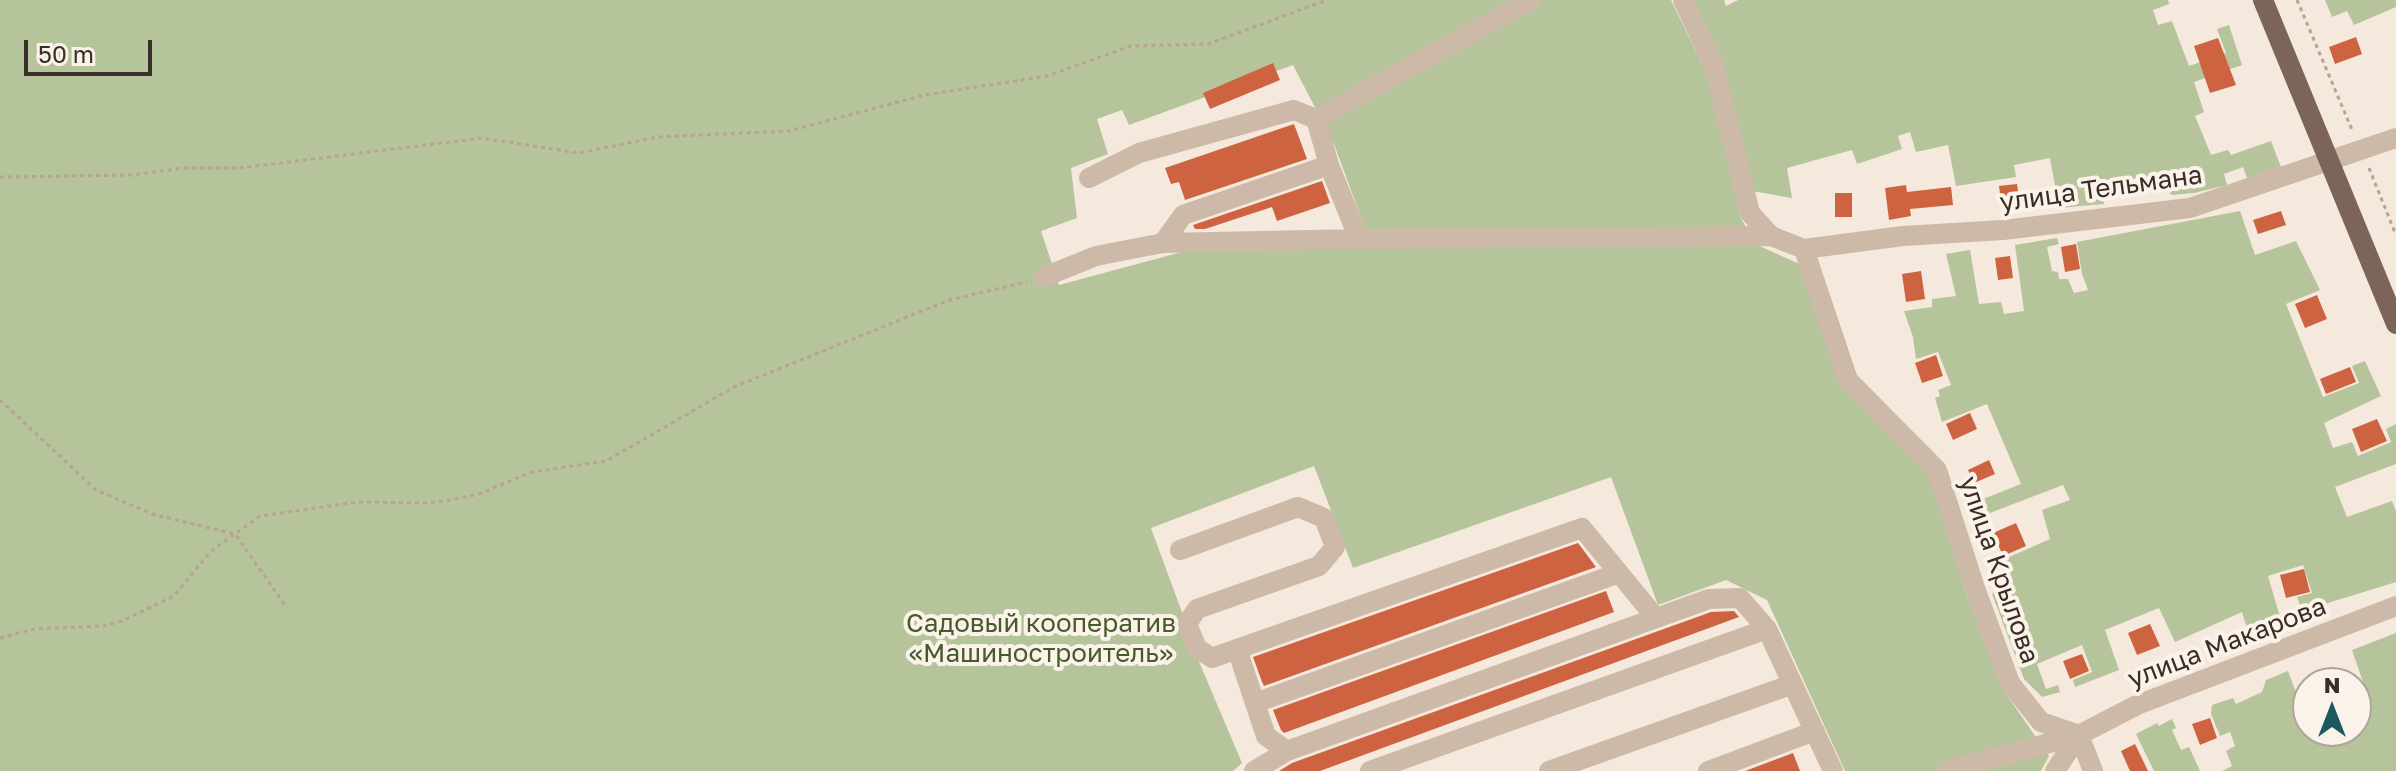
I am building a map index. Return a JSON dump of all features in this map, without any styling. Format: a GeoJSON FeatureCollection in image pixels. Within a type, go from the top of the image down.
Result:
{"type":"FeatureCollection","features":[{"type":"Feature","properties":{"kind":"main road"},"geometry":{"type":"LineString","coordinates":[[2263,0],[2396,324]]}},
{"type":"Feature","properties":{"kind":"street"},"geometry":{"type":"LineString","coordinates":[[1316,119],[1531,0]]}},
{"type":"Feature","properties":{"kind":"street"},"geometry":{"type":"LineString","coordinates":[[1683,0],[1714,66],[1750,213],[1771,236]]}},
{"type":"Feature","properties":{"kind":"street"},"geometry":{"type":"LineString","coordinates":[[1089,178],[1139,153],[1294,110],[1316,119]]}},
{"type":"Feature","properties":{"kind":"street"},"geometry":{"type":"LineString","coordinates":[[1316,119],[1329,165],[1359,239]]}},
{"type":"Feature","properties":{"kind":"street","name":"улица Тельмана"},"geometry":{"type":"LineString","coordinates":[[1804,249],[1903,236],[2003,230],[2190,208],[2396,138]]}},
{"type":"Feature","properties":{"kind":"street"},"geometry":{"type":"LineString","coordinates":[[1163,243],[1183,215],[1329,165]]}},
{"type":"Feature","properties":{"kind":"street"},"geometry":{"type":"LineString","coordinates":[[1044,277],[1096,256],[1163,243],[1771,236],[1804,249]]}},
{"type":"Feature","properties":{"kind":"street","name":"улица Крылова"},"geometry":{"type":"LineString","coordinates":[[1804,249],[1848,380],[1937,470],[2010,683],[2041,722],[2079,735]]}},
{"type":"Feature","properties":{"kind":"street"},"geometry":{"type":"LineString","coordinates":[[1180,550],[1298,507],[1324,518],[1335,547],[1319,566],[1197,609],[1187,624],[1197,648],[1212,658],[1582,528],[1656,618]]}},
{"type":"Feature","properties":{"kind":"street"},"geometry":{"type":"LineString","coordinates":[[1255,703],[1619,573]]}},
{"type":"Feature","properties":{"kind":"street"},"geometry":{"type":"LineString","coordinates":[[1254,771],[1287,751],[1709,599],[1740,598],[1767,629],[1833,771]]}},
{"type":"Feature","properties":{"kind":"street","name":"улица Макарова"},"geometry":{"type":"LineString","coordinates":[[1946,771],[2079,735],[2137,705],[2396,606]]}},
{"type":"Feature","properties":{"kind":"street"},"geometry":{"type":"LineString","coordinates":[[1370,771],[1767,629]]}},
{"type":"Feature","properties":{"kind":"street"},"geometry":{"type":"LineString","coordinates":[[1237,649],[1266,736],[1287,751]]}},
{"type":"Feature","properties":{"kind":"street"},"geometry":{"type":"LineString","coordinates":[[1549,771],[1793,684]]}},
{"type":"Feature","properties":{"kind":"street"},"geometry":{"type":"LineString","coordinates":[[1708,771],[1815,731]]}},
{"type":"Feature","properties":{"kind":"street"},"geometry":{"type":"LineString","coordinates":[[2055,771],[2079,735]]}},
{"type":"Feature","properties":{"kind":"street"},"geometry":{"type":"LineString","coordinates":[[2079,735],[2093,771]]}},
{"type":"Feature","properties":{"kind":"path"},"geometry":{"type":"LineString","coordinates":[[0,177],[133,175],[182,168],[240,168],[482,138],[579,153],[657,137],[789,131],[924,95],[1047,76],[1131,46],[1208,44],[1327,0]]}},
{"type":"Feature","properties":{"kind":"path"},"geometry":{"type":"LineString","coordinates":[[2297,0],[2396,235]]}},
{"type":"Feature","properties":{"kind":"path"},"geometry":{"type":"LineString","coordinates":[[0,638],[34,629],[103,626],[122,621],[174,596],[211,551],[260,516],[357,502],[435,502],[479,494],[532,472],[606,461],[734,387],[949,300],[1044,277]]}},
{"type":"Feature","properties":{"kind":"path"},"geometry":{"type":"LineString","coordinates":[[0,400],[96,490],[152,514],[235,534],[287,608]]}},
{"type":"Feature","properties":{"kind":"green space","name":"Садовый кооператив «Машиностроитель»"},"geometry":{"type":"Polygon","coordinates":[[[0,0],[1671,0],[1707,74],[1741,218],[1755,244],[1804,266],[1844,385],[1931,475],[1965,590],[2002,688],[2049,756],[2041,771],[1845,771],[1767,600],[1726,580],[1658,605],[1611,477],[1353,568],[1314,466],[1151,528],[1183,615],[1183,624],[1242,763],[1233,771],[0,771],[0,0]],[[1293,65],[1129,125],[1122,110],[1097,119],[1108,154],[1071,168],[1077,218],[1041,231],[1059,285],[1193,249],[1371,245],[1334,144],[1293,65]]]}},
{"type":"Feature","properties":{"kind":"green space"},"geometry":{"type":"Polygon","coordinates":[[[1694,0],[1724,0],[1726,6],[1738,0],[2168,0],[2169,4],[2153,10],[2158,25],[2172,21],[2189,66],[2226,53],[2217,29],[2229,25],[2242,65],[2194,82],[2204,112],[2195,116],[2211,155],[2228,150],[2231,155],[2271,141],[2281,167],[2247,178],[2243,167],[2224,174],[2227,185],[2171,195],[2165,175],[2101,182],[2104,204],[2059,208],[2050,158],[2014,165],[2016,177],[1956,186],[1948,145],[1916,152],[1910,132],[1898,136],[1902,149],[1857,164],[1852,150],[1787,168],[1792,198],[1752,191],[1713,44],[1694,0]]]}},
{"type":"Feature","properties":{"kind":"green space"},"geometry":{"type":"Polygon","coordinates":[[[2325,0],[2396,0],[2396,7],[2354,25],[2347,11],[2332,17],[2325,0]]]}},
{"type":"Feature","properties":{"kind":"green space"},"geometry":{"type":"Polygon","coordinates":[[[2240,211],[2255,255],[2296,241],[2320,290],[2286,304],[2323,397],[2359,383],[2352,366],[2365,361],[2381,396],[2324,423],[2333,448],[2352,442],[2358,456],[2391,442],[2386,429],[2396,424],[2396,464],[2335,487],[2347,517],[2392,501],[2396,511],[2396,582],[2302,611],[2297,597],[2312,593],[2303,565],[2268,576],[2280,617],[2247,628],[2242,612],[2175,642],[2159,608],[2105,630],[2119,670],[2075,687],[2073,680],[2092,672],[2082,645],[2037,664],[2046,689],[2058,685],[2060,692],[2042,697],[2024,679],[1992,594],[2013,583],[2000,561],[2050,539],[2042,510],[2070,500],[2063,485],[1982,516],[1978,501],[2021,484],[1987,404],[1942,422],[1935,398],[1940,396],[1938,390],[1951,385],[1938,352],[1916,359],[1913,337],[1904,311],[1932,307],[1932,299],[1956,296],[1946,254],[1970,250],[1979,304],[2001,302],[2004,314],[2024,311],[2015,245],[2057,238],[2059,244],[2047,247],[2052,271],[2058,272],[2059,279],[2068,279],[2074,293],[2088,290],[2077,242],[2240,211]]]}},
{"type":"Feature","properties":{"kind":"green space"},"geometry":{"type":"Polygon","coordinates":[[[2396,633],[2396,771],[2222,771],[2232,766],[2226,751],[2235,746],[2230,732],[2220,736],[2211,714],[2212,705],[2233,698],[2236,704],[2262,692],[2266,680],[2288,671],[2292,682],[2292,747],[2372,747],[2372,667],[2358,667],[2352,650],[2396,633]]]}},
{"type":"Feature","properties":{"kind":"green space"},"geometry":{"type":"Polygon","coordinates":[[[2172,719],[2176,728],[2172,730],[2181,750],[2189,747],[2200,771],[2154,771],[2136,734],[2172,719]]]}},
{"type":"Feature","properties":{"kind":"building"},"geometry":{"type":"Polygon","coordinates":[[[2356,37],[2362,54],[2335,64],[2329,47],[2356,37]]]}},
{"type":"Feature","properties":{"kind":"building"},"geometry":{"type":"Polygon","coordinates":[[[2218,38],[2236,85],[2210,93],[2194,46],[2218,38]]]}},
{"type":"Feature","properties":{"kind":"building"},"geometry":{"type":"Polygon","coordinates":[[[1273,63],[1280,80],[1210,109],[1203,93],[1273,63]]]}},
{"type":"Feature","properties":{"kind":"building"},"geometry":{"type":"Polygon","coordinates":[[[1294,124],[1307,159],[1185,200],[1179,182],[1171,184],[1165,168],[1294,124]]]}},
{"type":"Feature","properties":{"kind":"building"},"geometry":{"type":"Polygon","coordinates":[[[1322,181],[1330,203],[1277,221],[1272,207],[1205,229],[1195,229],[1193,225],[1322,181]]]}},
{"type":"Feature","properties":{"kind":"building"},"geometry":{"type":"Polygon","coordinates":[[[2017,184],[2020,205],[2002,208],[1999,186],[2017,184]]]}},
{"type":"Feature","properties":{"kind":"building"},"geometry":{"type":"Polygon","coordinates":[[[1906,185],[1907,192],[1951,187],[1953,205],[1910,209],[1911,216],[1889,220],[1885,188],[1906,185]]]}},
{"type":"Feature","properties":{"kind":"building"},"geometry":{"type":"Polygon","coordinates":[[[1835,193],[1852,193],[1852,217],[1835,217],[1835,193]]]}},
{"type":"Feature","properties":{"kind":"building"},"geometry":{"type":"Polygon","coordinates":[[[2281,211],[2286,225],[2258,234],[2253,220],[2281,211]]]}},
{"type":"Feature","properties":{"kind":"building"},"geometry":{"type":"Polygon","coordinates":[[[2076,244],[2080,269],[2065,272],[2061,247],[2076,244]]]}},
{"type":"Feature","properties":{"kind":"building"},"geometry":{"type":"Polygon","coordinates":[[[2010,256],[2013,278],[1998,280],[1995,258],[2010,256]]]}},
{"type":"Feature","properties":{"kind":"building"},"geometry":{"type":"Polygon","coordinates":[[[1921,271],[1925,299],[1906,302],[1902,274],[1921,271]]]}},
{"type":"Feature","properties":{"kind":"building"},"geometry":{"type":"Polygon","coordinates":[[[2317,295],[2327,319],[2305,328],[2295,304],[2317,295]]]}},
{"type":"Feature","properties":{"kind":"building"},"geometry":{"type":"Polygon","coordinates":[[[1936,355],[1943,376],[1922,383],[1915,363],[1936,355]]]}},
{"type":"Feature","properties":{"kind":"building"},"geometry":{"type":"Polygon","coordinates":[[[2350,367],[2356,382],[2326,394],[2320,379],[2350,367]]]}},
{"type":"Feature","properties":{"kind":"building"},"geometry":{"type":"Polygon","coordinates":[[[1970,413],[1977,429],[1953,440],[1946,424],[1970,413]]]}},
{"type":"Feature","properties":{"kind":"building"},"geometry":{"type":"Polygon","coordinates":[[[2377,419],[2387,441],[2361,452],[2352,429],[2377,419]]]}},
{"type":"Feature","properties":{"kind":"building"},"geometry":{"type":"Polygon","coordinates":[[[1989,460],[1995,474],[1974,483],[1968,470],[1989,460]]]}},
{"type":"Feature","properties":{"kind":"building"},"geometry":{"type":"Polygon","coordinates":[[[2016,523],[2026,546],[2003,556],[1993,533],[2016,523]]]}},
{"type":"Feature","properties":{"kind":"building"},"geometry":{"type":"Polygon","coordinates":[[[1578,543],[1596,567],[1264,686],[1262,682],[1253,657],[1578,543]]]}},
{"type":"Feature","properties":{"kind":"building"},"geometry":{"type":"Polygon","coordinates":[[[2304,569],[2310,592],[2286,598],[2280,575],[2304,569]]]}},
{"type":"Feature","properties":{"kind":"building"},"geometry":{"type":"Polygon","coordinates":[[[1606,591],[1614,612],[1284,733],[1273,710],[1606,591]]]}},
{"type":"Feature","properties":{"kind":"building"},"geometry":{"type":"Polygon","coordinates":[[[1734,611],[1739,617],[1320,771],[1279,771],[1292,763],[1711,612],[1734,611]]]}},
{"type":"Feature","properties":{"kind":"building"},"geometry":{"type":"Polygon","coordinates":[[[2150,624],[2160,646],[2137,655],[2128,633],[2150,624]]]}},
{"type":"Feature","properties":{"kind":"building"},"geometry":{"type":"Polygon","coordinates":[[[2082,654],[2089,671],[2070,679],[2063,661],[2082,654]]]}},
{"type":"Feature","properties":{"kind":"building"},"geometry":{"type":"Polygon","coordinates":[[[2210,718],[2217,738],[2200,745],[2192,724],[2210,718]]]}},
{"type":"Feature","properties":{"kind":"building"},"geometry":{"type":"Polygon","coordinates":[[[2135,744],[2148,771],[2130,771],[2121,751],[2135,744]]]}},
{"type":"Feature","properties":{"kind":"building"},"geometry":{"type":"Polygon","coordinates":[[[1793,753],[1800,771],[1745,771],[1793,753]]]}}]}
